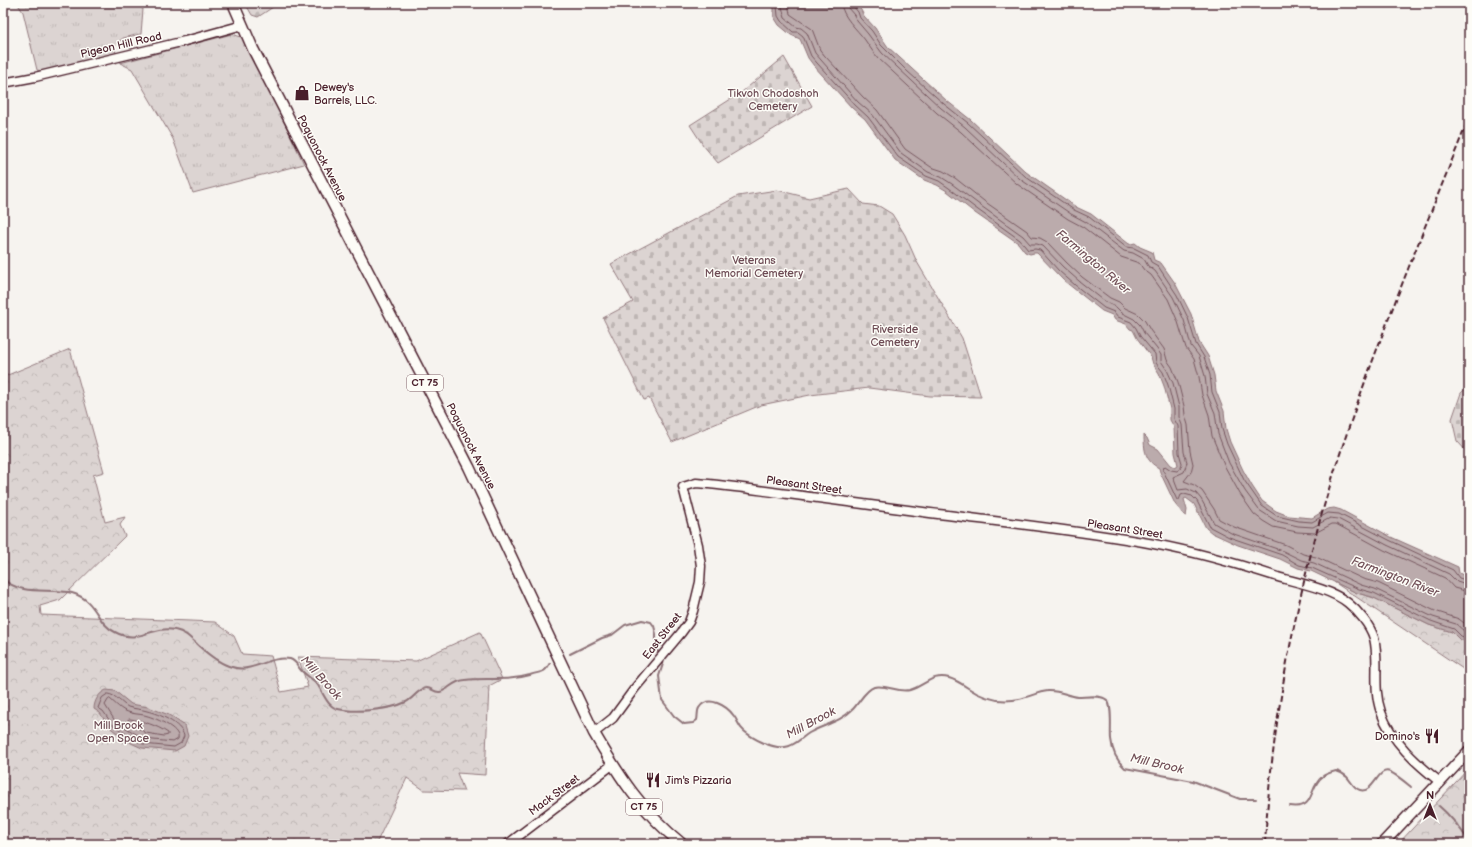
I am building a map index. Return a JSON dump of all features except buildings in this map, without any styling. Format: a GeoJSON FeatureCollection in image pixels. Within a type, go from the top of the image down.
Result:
{"type":"FeatureCollection","features":[{"type":"Feature","properties":{"kind":"main road","name":"Poquonock Avenue"},"geometry":{"type":"LineString","coordinates":[[233,3],[253,49],[469,467],[594,732],[612,765],[634,796],[656,821],[682,844]]}},
{"type":"Feature","properties":{"kind":"main road"},"geometry":{"type":"LineString","coordinates":[[1382,844],[1469,751]]}},
{"type":"Feature","properties":{"kind":"street","name":"Pigeon Hill Road"},"geometry":{"type":"LineString","coordinates":[[3,83],[35,77],[178,43],[243,25]]}},
{"type":"Feature","properties":{"kind":"street","name":"Pleasant Street"},"geometry":{"type":"LineString","coordinates":[[683,487],[696,483],[722,485],[1155,544],[1210,557],[1316,588],[1344,600],[1364,620],[1373,637],[1375,649],[1376,692],[1383,717],[1393,736],[1403,748],[1418,764],[1440,782]]}},
{"type":"Feature","properties":{"kind":"street","name":"East Street"},"geometry":{"type":"LineString","coordinates":[[594,732],[613,718],[635,688],[681,633],[689,622],[693,611],[700,582],[701,566],[698,545],[683,487]]}},
{"type":"Feature","properties":{"kind":"street","name":"Mack Street"},"geometry":{"type":"LineString","coordinates":[[508,844],[612,765]]}},
{"type":"Feature","properties":{"kind":"green space"},"geometry":{"type":"Polygon","coordinates":[[[17,3],[140,3],[141,8],[143,9],[141,34],[123,38],[114,46],[116,53],[41,71],[37,70],[23,12],[17,3]]]}},
{"type":"Feature","properties":{"kind":"green space"},"geometry":{"type":"Polygon","coordinates":[[[245,3],[279,3],[258,17],[252,15],[245,3]]]}},
{"type":"Feature","properties":{"kind":"green space"},"geometry":{"type":"Polygon","coordinates":[[[232,34],[244,38],[304,164],[193,193],[173,139],[132,69],[120,63],[232,34]]]}},
{"type":"Feature","properties":{"kind":"green space","name":"Tikvoh Chodoshoh Cemetery"},"geometry":{"type":"Polygon","coordinates":[[[784,57],[812,106],[718,163],[703,145],[690,125],[742,92],[784,57]]]}},
{"type":"Feature","properties":{"kind":"green space"},"geometry":{"type":"Polygon","coordinates":[[[849,189],[863,204],[879,206],[892,214],[905,235],[917,262],[962,338],[981,397],[930,396],[869,388],[810,395],[761,405],[672,442],[649,398],[644,400],[603,318],[633,302],[611,264],[738,196],[777,190],[809,198],[849,189]]]}},
{"type":"Feature","properties":{"kind":"green space","name":"Mill Brook Open Space"},"geometry":{"type":"Polygon","coordinates":[[[70,349],[104,472],[93,475],[105,522],[125,517],[120,525],[125,536],[60,600],[40,606],[41,615],[215,622],[234,636],[242,654],[271,656],[281,692],[308,687],[298,657],[416,661],[480,632],[502,679],[489,686],[485,775],[457,773],[464,791],[424,790],[407,778],[376,844],[3,844],[3,377],[70,349]]]}},
{"type":"Feature","properties":{"kind":"green space"},"geometry":{"type":"Polygon","coordinates":[[[1469,386],[1469,454],[1457,441],[1452,419],[1461,393],[1469,386]]]}},
{"type":"Feature","properties":{"kind":"green space"},"geometry":{"type":"Polygon","coordinates":[[[1334,582],[1357,593],[1374,598],[1429,625],[1452,632],[1459,639],[1469,643],[1469,673],[1334,582]]]}},
{"type":"Feature","properties":{"kind":"green space"},"geometry":{"type":"Polygon","coordinates":[[[1469,768],[1469,844],[1398,844],[1469,768]]]}},
{"type":"Feature","properties":{"kind":"water","name":"Farmington River"},"geometry":{"type":"Polygon","coordinates":[[[768,3],[855,3],[888,47],[947,101],[971,120],[1026,172],[1076,207],[1091,214],[1129,244],[1135,243],[1152,252],[1154,260],[1161,263],[1175,283],[1191,314],[1199,342],[1208,356],[1214,375],[1216,391],[1224,411],[1226,429],[1230,442],[1243,470],[1262,501],[1276,511],[1289,516],[1312,518],[1327,509],[1334,508],[1341,510],[1391,537],[1458,567],[1459,573],[1469,578],[1469,643],[1459,639],[1452,632],[1429,625],[1372,597],[1357,593],[1311,571],[1298,568],[1280,559],[1238,545],[1212,533],[1206,528],[1194,504],[1186,498],[1184,499],[1187,510],[1186,516],[1184,515],[1175,504],[1159,468],[1151,462],[1146,454],[1144,435],[1150,445],[1158,449],[1171,465],[1175,467],[1178,465],[1175,453],[1174,427],[1170,420],[1170,409],[1164,386],[1151,357],[1133,330],[1126,324],[1115,320],[1112,315],[1102,311],[1063,280],[1037,253],[1030,254],[1025,252],[1018,243],[975,213],[947,191],[924,180],[895,160],[865,119],[852,108],[814,66],[808,58],[800,39],[791,35],[779,25],[774,17],[774,8],[768,3]]]}},
{"type":"Feature","properties":{"kind":"water"},"geometry":{"type":"Polygon","coordinates":[[[106,690],[115,691],[131,704],[148,707],[169,715],[185,726],[188,736],[184,746],[175,751],[142,748],[131,743],[109,727],[100,713],[94,709],[97,698],[106,690]]]}},
{"type":"Feature","properties":{"kind":"waterway","name":"Mill Brook"},"geometry":{"type":"LineString","coordinates":[[3,579],[11,585],[28,590],[63,591],[80,596],[92,606],[109,628],[124,635],[138,636],[167,629],[179,631],[189,637],[215,659],[223,664],[239,669],[283,658],[290,659],[317,684],[331,705],[338,709],[354,711],[382,709],[409,701],[423,689],[429,688],[436,692],[440,692],[461,681],[521,677],[542,672],[550,663]]}},
{"type":"Feature","properties":{"kind":"waterway","name":"Mill Brook"},"geometry":{"type":"LineString","coordinates":[[570,654],[602,638],[612,635],[625,625],[642,620],[651,622],[654,626],[656,634],[656,648],[658,652]]}},
{"type":"Feature","properties":{"kind":"waterway","name":"Mill Brook"},"geometry":{"type":"LineString","coordinates":[[664,661],[659,676],[662,700],[674,716],[684,724],[693,723],[697,720],[699,708],[703,704],[707,702],[717,703],[731,712],[742,729],[748,734],[763,743],[780,747],[792,745],[809,733],[848,714],[865,693],[878,686],[906,691],[938,677],[943,677],[957,681],[984,696],[1001,700],[1018,699],[1048,691],[1056,691],[1078,697],[1101,697],[1109,703],[1111,713],[1112,747],[1115,755],[1125,768],[1193,781],[1240,799],[1256,799]]}},
{"type":"Feature","properties":{"kind":"waterway","name":"Mill Brook"},"geometry":{"type":"LineString","coordinates":[[1290,806],[1304,805],[1308,801],[1322,777],[1336,771],[1346,776],[1354,787],[1360,790],[1369,788],[1379,776],[1386,771],[1395,775],[1411,787]]}},
{"type":"Feature","properties":{"kind":"waterway","name":"Mill Brook"},"geometry":{"type":"LineString","coordinates":[[1439,806],[1456,823],[1469,841]]}},
{"type":"Feature","properties":{"kind":"railway"},"geometry":{"type":"LineString","coordinates":[[1265,844],[1274,747],[1289,651],[1310,556],[1323,509],[1367,376],[1400,289],[1469,118]]}},
{"type":"Feature","properties":{"kind":"place","name":"Dewey's Barrels, LLC."},"geometry":{"type":"Point","coordinates":[302,93]}},
{"type":"Feature","properties":{"kind":"place","name":"Domino's"},"geometry":{"type":"Point","coordinates":[1432,736]}},
{"type":"Feature","properties":{"kind":"place","name":"Jim's Pizzaria"},"geometry":{"type":"Point","coordinates":[653,780]}},
{"type":"Feature","properties":{"kind":"park label","name":"Veterans Memorial Cemetery"},"geometry":{"type":"Point","coordinates":[754,266]}},
{"type":"Feature","properties":{"kind":"park label","name":"Riverside Cemetery"},"geometry":{"type":"Point","coordinates":[895,335]}}]}
